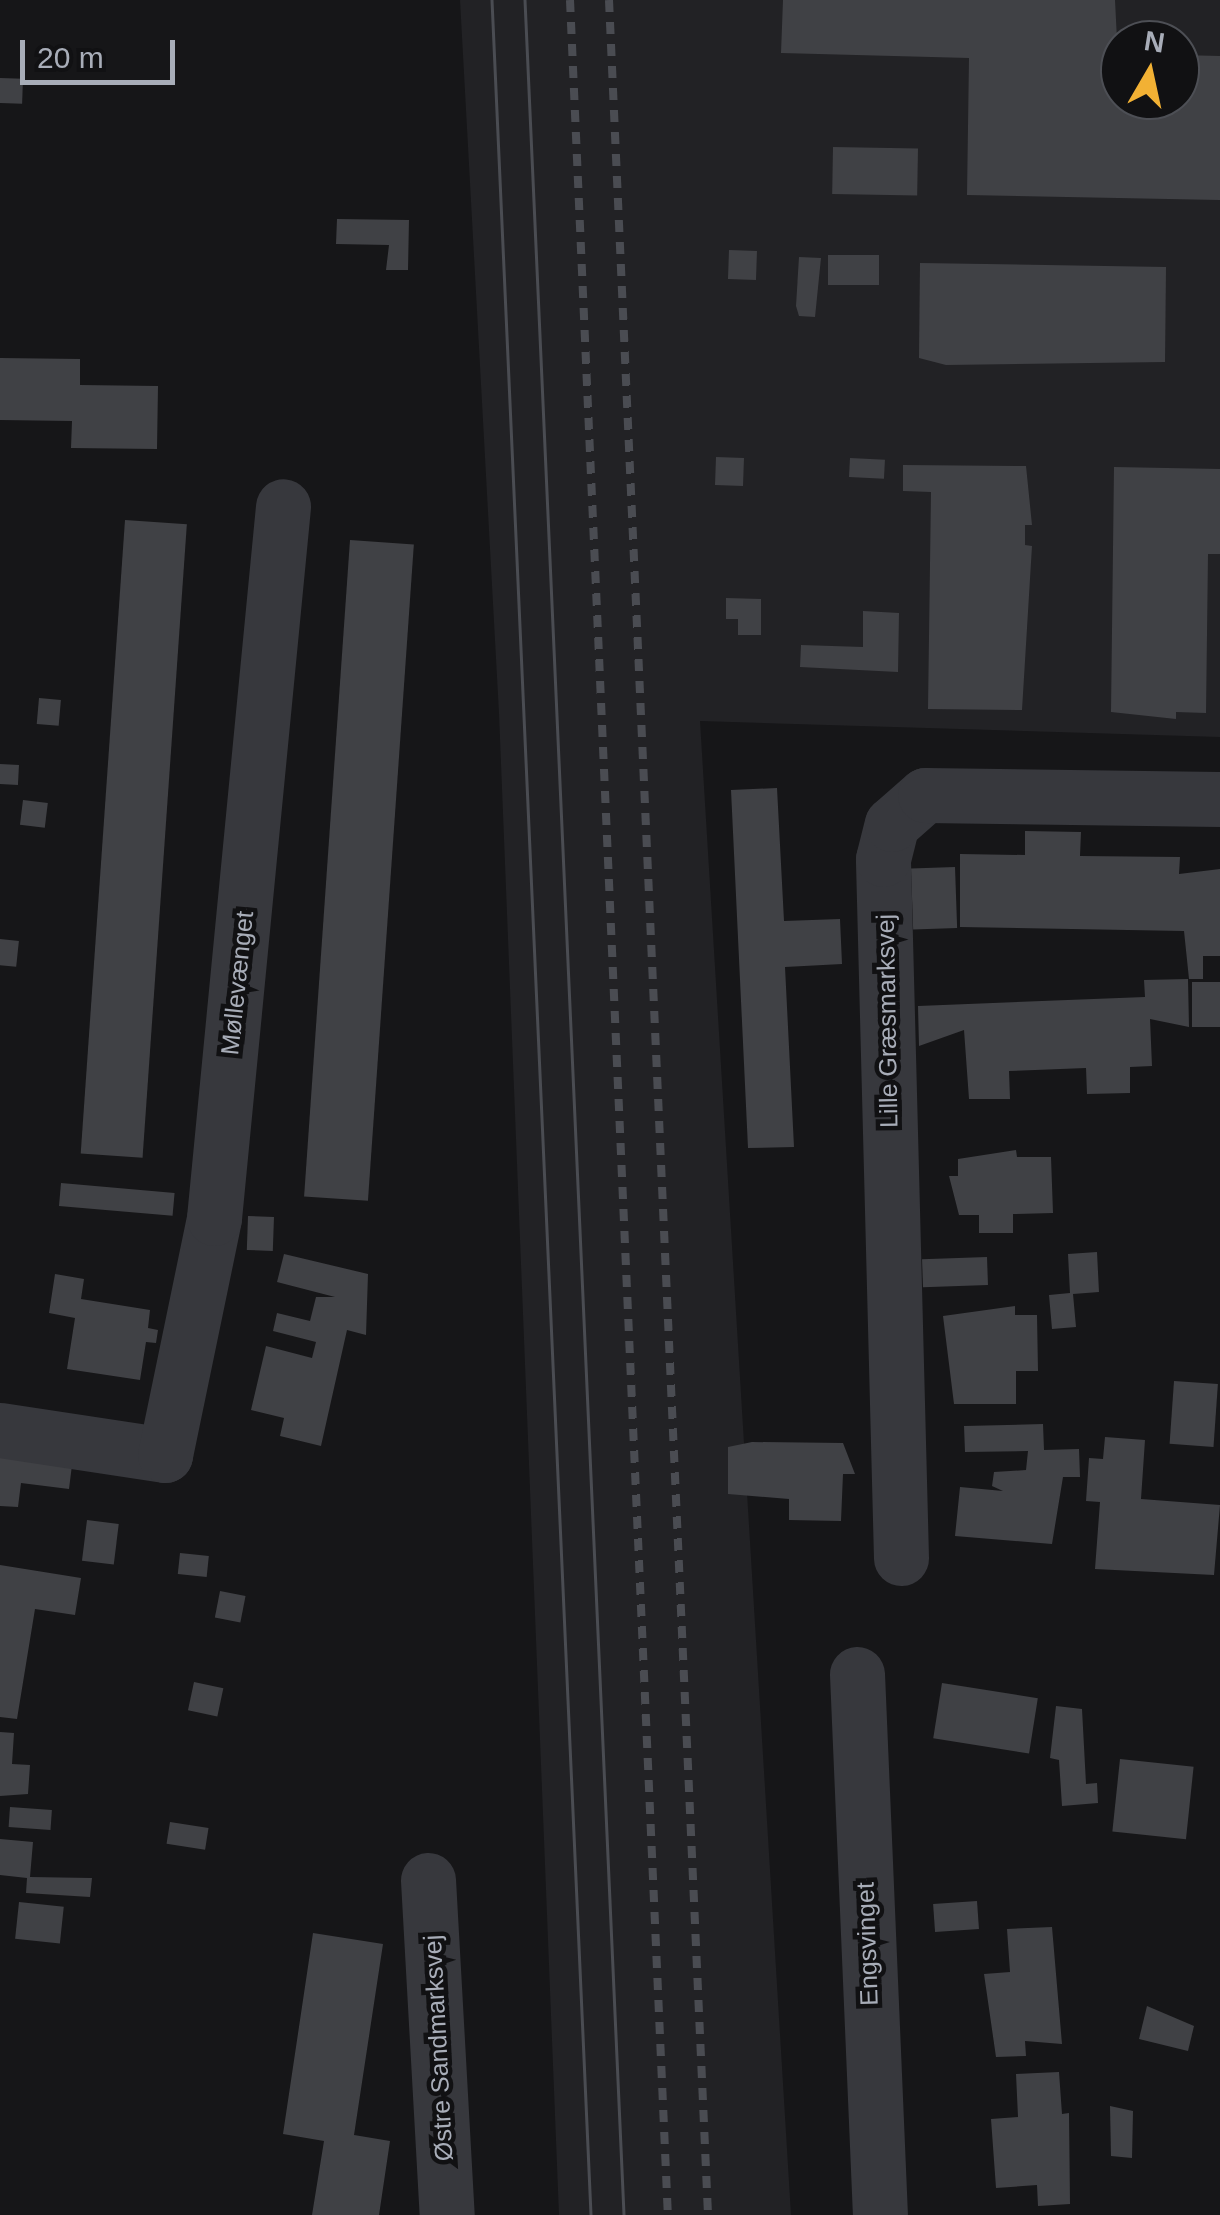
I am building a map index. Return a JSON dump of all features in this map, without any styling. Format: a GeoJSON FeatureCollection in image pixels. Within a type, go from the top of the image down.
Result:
{"type":"FeatureCollection","features":[{"type":"Feature","properties":{"kind":"street","name":"Møllevænget"},"geometry":{"type":"LineString","coordinates":[[0,1430],[165,1456],[214,1218],[283,506]]}},
{"type":"Feature","properties":{"kind":"street","name":"Lille Græsmarksvej"},"geometry":{"type":"LineString","coordinates":[[901,1558],[883,859],[892,824],[925,796],[1220,798]]}},
{"type":"Feature","properties":{"kind":"street","name":"Engsvinget"},"geometry":{"type":"LineString","coordinates":[[857,1674],[880,2215]]}},
{"type":"Feature","properties":{"kind":"street","name":"Østre Sandmarksvej"},"geometry":{"type":"LineString","coordinates":[[428,1880],[447,2215]]}},
{"type":"Feature","properties":{"kind":"shaded area"},"geometry":{"type":"Polygon","coordinates":[[[460,0],[1220,0],[1220,737],[700,721],[791,2215],[559,2215],[499,713],[460,0]]]}},
{"type":"Feature","properties":{"kind":"building"},"geometry":{"type":"Polygon","coordinates":[[[783,0],[1115,0],[1116,20],[1100,20],[1100,120],[1200,120],[1200,56],[1220,56],[1220,200],[967,195],[969,58],[781,53],[783,0]]]}},
{"type":"Feature","properties":{"kind":"building"},"geometry":{"type":"Polygon","coordinates":[[[0,78],[23,79],[22,104],[0,103],[0,78]]]}},
{"type":"Feature","properties":{"kind":"building"},"geometry":{"type":"Polygon","coordinates":[[[833,147],[918,148],[917,195],[832,194],[833,147]]]}},
{"type":"Feature","properties":{"kind":"building"},"geometry":{"type":"Polygon","coordinates":[[[337,219],[409,220],[408,270],[386,270],[389,245],[336,244],[337,219]]]}},
{"type":"Feature","properties":{"kind":"building"},"geometry":{"type":"Polygon","coordinates":[[[729,250],[757,251],[756,280],[728,279],[729,250]]]}},
{"type":"Feature","properties":{"kind":"building"},"geometry":{"type":"Polygon","coordinates":[[[828,255],[879,255],[879,285],[828,285],[828,255]]]}},
{"type":"Feature","properties":{"kind":"building"},"geometry":{"type":"Polygon","coordinates":[[[799,257],[821,258],[815,317],[799,316],[796,306],[799,257]]]}},
{"type":"Feature","properties":{"kind":"building"},"geometry":{"type":"Polygon","coordinates":[[[920,263],[1166,267],[1165,362],[946,365],[919,358],[920,263]]]}},
{"type":"Feature","properties":{"kind":"building"},"geometry":{"type":"Polygon","coordinates":[[[0,358],[80,359],[80,385],[158,386],[157,449],[71,448],[72,421],[0,420],[0,358]]]}},
{"type":"Feature","properties":{"kind":"building"},"geometry":{"type":"Polygon","coordinates":[[[716,457],[744,458],[743,486],[715,485],[716,457]]]}},
{"type":"Feature","properties":{"kind":"building"},"geometry":{"type":"Polygon","coordinates":[[[850,458],[885,460],[884,479],[849,477],[850,458]]]}},
{"type":"Feature","properties":{"kind":"building"},"geometry":{"type":"Polygon","coordinates":[[[903,465],[1026,466],[1032,525],[1025,525],[1025,545],[1032,546],[1022,710],[928,709],[931,492],[903,491],[903,465]]]}},
{"type":"Feature","properties":{"kind":"building"},"geometry":{"type":"Polygon","coordinates":[[[1114,467],[1220,469],[1220,554],[1208,554],[1206,713],[1176,712],[1176,719],[1111,712],[1114,467]]]}},
{"type":"Feature","properties":{"kind":"building"},"geometry":{"type":"Polygon","coordinates":[[[125,520],[187,524],[143,1158],[81,1153],[125,520]]]}},
{"type":"Feature","properties":{"kind":"building"},"geometry":{"type":"Polygon","coordinates":[[[350,540],[414,544],[368,1201],[304,1196],[350,540]]]}},
{"type":"Feature","properties":{"kind":"building"},"geometry":{"type":"Polygon","coordinates":[[[726,598],[761,599],[761,635],[738,635],[738,619],[726,619],[726,598]]]}},
{"type":"Feature","properties":{"kind":"building"},"geometry":{"type":"Polygon","coordinates":[[[863,611],[899,613],[898,672],[800,667],[801,645],[863,647],[863,611]]]}},
{"type":"Feature","properties":{"kind":"building"},"geometry":{"type":"Polygon","coordinates":[[[39,698],[61,700],[59,726],[37,724],[39,698]]]}},
{"type":"Feature","properties":{"kind":"building"},"geometry":{"type":"Polygon","coordinates":[[[0,764],[19,765],[18,785],[0,784],[0,764]]]}},
{"type":"Feature","properties":{"kind":"building"},"geometry":{"type":"Polygon","coordinates":[[[777,788],[784,921],[840,919],[842,964],[785,967],[794,1147],[748,1148],[731,790],[777,788]]]}},
{"type":"Feature","properties":{"kind":"building"},"geometry":{"type":"Polygon","coordinates":[[[23,800],[48,803],[45,828],[20,825],[23,800]]]}},
{"type":"Feature","properties":{"kind":"building"},"geometry":{"type":"Polygon","coordinates":[[[1025,831],[1081,832],[1080,856],[1180,857],[1179,874],[1220,869],[1220,956],[1203,956],[1203,979],[1189,979],[1184,931],[960,927],[960,854],[1025,855],[1025,831]]]}},
{"type":"Feature","properties":{"kind":"building"},"geometry":{"type":"Polygon","coordinates":[[[955,867],[957,928],[913,929],[911,869],[955,867]]]}},
{"type":"Feature","properties":{"kind":"building"},"geometry":{"type":"Polygon","coordinates":[[[0,939],[19,941],[16,967],[0,965],[0,939]]]}},
{"type":"Feature","properties":{"kind":"building"},"geometry":{"type":"Polygon","coordinates":[[[1188,979],[1189,1027],[1150,1019],[1152,1066],[1130,1067],[1130,1093],[1087,1094],[1086,1068],[1009,1071],[1010,1099],[969,1099],[964,1030],[919,1046],[918,1006],[1145,997],[1144,980],[1188,979]]]}},
{"type":"Feature","properties":{"kind":"building"},"geometry":{"type":"Polygon","coordinates":[[[1192,982],[1220,982],[1220,1027],[1192,1027],[1192,982]]]}},
{"type":"Feature","properties":{"kind":"building"},"geometry":{"type":"Polygon","coordinates":[[[1016,1150],[1017,1157],[1051,1157],[1053,1213],[1013,1214],[1013,1233],[979,1233],[979,1215],[959,1215],[949,1176],[958,1176],[958,1159],[1016,1150]]]}},
{"type":"Feature","properties":{"kind":"building"},"geometry":{"type":"Polygon","coordinates":[[[61,1183],[175,1193],[173,1216],[59,1206],[61,1183]]]}},
{"type":"Feature","properties":{"kind":"building"},"geometry":{"type":"Polygon","coordinates":[[[248,1216],[274,1217],[273,1251],[247,1250],[248,1216]]]}},
{"type":"Feature","properties":{"kind":"building"},"geometry":{"type":"Polygon","coordinates":[[[1097,1252],[1099,1292],[1073,1294],[1076,1327],[1052,1329],[1049,1295],[1070,1293],[1068,1254],[1097,1252]]]}},
{"type":"Feature","properties":{"kind":"building"},"geometry":{"type":"Polygon","coordinates":[[[284,1254],[368,1274],[366,1335],[347,1330],[321,1446],[280,1436],[284,1418],[251,1410],[266,1346],[312,1358],[316,1342],[273,1331],[277,1313],[310,1321],[316,1297],[335,1297],[277,1282],[284,1254]]]}},
{"type":"Feature","properties":{"kind":"building"},"geometry":{"type":"Polygon","coordinates":[[[987,1257],[988,1285],[923,1287],[922,1259],[987,1257]]]}},
{"type":"Feature","properties":{"kind":"building"},"geometry":{"type":"Polygon","coordinates":[[[55,1274],[84,1279],[81,1299],[150,1310],[148,1328],[158,1330],[156,1343],[146,1342],[140,1380],[67,1369],[75,1318],[49,1313],[55,1274]]]}},
{"type":"Feature","properties":{"kind":"building"},"geometry":{"type":"Polygon","coordinates":[[[1015,1306],[1015,1315],[1037,1315],[1038,1371],[1016,1371],[1016,1404],[954,1404],[943,1316],[1015,1306]]]}},
{"type":"Feature","properties":{"kind":"building"},"geometry":{"type":"Polygon","coordinates":[[[1174,1381],[1218,1384],[1213,1447],[1170,1444],[1174,1381]]]}},
{"type":"Feature","properties":{"kind":"building"},"geometry":{"type":"Polygon","coordinates":[[[1043,1424],[1044,1450],[1079,1449],[1080,1477],[1063,1477],[1052,1544],[955,1536],[960,1487],[1003,1491],[992,1486],[994,1472],[1026,1470],[1028,1451],[965,1452],[964,1426],[1043,1424]]]}},
{"type":"Feature","properties":{"kind":"building"},"geometry":{"type":"Polygon","coordinates":[[[1105,1437],[1145,1440],[1141,1499],[1220,1505],[1214,1575],[1095,1569],[1100,1502],[1086,1501],[1089,1458],[1103,1459],[1105,1437]]]}},
{"type":"Feature","properties":{"kind":"building"},"geometry":{"type":"Polygon","coordinates":[[[752,1442],[843,1443],[855,1474],[843,1474],[841,1521],[789,1520],[789,1499],[728,1494],[728,1447],[752,1442]]]}},
{"type":"Feature","properties":{"kind":"building"},"geometry":{"type":"Polygon","coordinates":[[[0,1448],[73,1457],[69,1489],[21,1483],[18,1507],[0,1506],[0,1448]]]}},
{"type":"Feature","properties":{"kind":"building"},"geometry":{"type":"Polygon","coordinates":[[[87,1520],[119,1524],[114,1565],[82,1561],[87,1520]]]}},
{"type":"Feature","properties":{"kind":"building"},"geometry":{"type":"Polygon","coordinates":[[[180,1553],[209,1556],[207,1577],[178,1574],[180,1553]]]}},
{"type":"Feature","properties":{"kind":"building"},"geometry":{"type":"Polygon","coordinates":[[[0,1565],[81,1578],[75,1615],[35,1609],[17,1719],[0,1717],[0,1565]]]}},
{"type":"Feature","properties":{"kind":"building"},"geometry":{"type":"Polygon","coordinates":[[[220,1591],[246,1596],[240,1622],[215,1618],[220,1591]]]}},
{"type":"Feature","properties":{"kind":"building"},"geometry":{"type":"Polygon","coordinates":[[[194,1682],[223,1688],[217,1717],[188,1710],[194,1682]]]}},
{"type":"Feature","properties":{"kind":"building"},"geometry":{"type":"Polygon","coordinates":[[[942,1683],[1038,1698],[1029,1753],[933,1738],[942,1683]]]}},
{"type":"Feature","properties":{"kind":"building"},"geometry":{"type":"Polygon","coordinates":[[[1056,1706],[1082,1709],[1086,1784],[1097,1783],[1098,1803],[1062,1806],[1059,1760],[1050,1758],[1056,1706]]]}},
{"type":"Feature","properties":{"kind":"building"},"geometry":{"type":"Polygon","coordinates":[[[0,1732],[14,1733],[12,1764],[30,1765],[28,1794],[0,1796],[0,1732]]]}},
{"type":"Feature","properties":{"kind":"building"},"geometry":{"type":"Polygon","coordinates":[[[1120,1759],[1194,1767],[1186,1839],[1112,1832],[1120,1759]]]}},
{"type":"Feature","properties":{"kind":"building"},"geometry":{"type":"Polygon","coordinates":[[[10,1807],[52,1810],[51,1830],[9,1827],[10,1807]]]}},
{"type":"Feature","properties":{"kind":"building"},"geometry":{"type":"Polygon","coordinates":[[[170,1822],[209,1828],[205,1850],[167,1844],[170,1822]]]}},
{"type":"Feature","properties":{"kind":"building"},"geometry":{"type":"Polygon","coordinates":[[[0,1839],[33,1842],[30,1877],[92,1878],[90,1897],[26,1893],[27,1878],[0,1875],[0,1839]]]}},
{"type":"Feature","properties":{"kind":"building"},"geometry":{"type":"Polygon","coordinates":[[[977,1901],[979,1929],[935,1932],[933,1904],[977,1901]]]}},
{"type":"Feature","properties":{"kind":"building"},"geometry":{"type":"Polygon","coordinates":[[[19,1902],[64,1907],[60,1944],[15,1939],[19,1902]]]}},
{"type":"Feature","properties":{"kind":"building"},"geometry":{"type":"Polygon","coordinates":[[[1052,1927],[1062,2044],[1025,2041],[1026,2056],[996,2057],[984,1974],[1010,1972],[1007,1929],[1052,1927]]]}},
{"type":"Feature","properties":{"kind":"building"},"geometry":{"type":"Polygon","coordinates":[[[313,1933],[383,1944],[354,2135],[390,2141],[379,2215],[312,2215],[324,2141],[283,2134],[313,1933]]]}},
{"type":"Feature","properties":{"kind":"building"},"geometry":{"type":"Polygon","coordinates":[[[1147,2006],[1194,2026],[1188,2051],[1139,2039],[1147,2006]]]}},
{"type":"Feature","properties":{"kind":"building"},"geometry":{"type":"Polygon","coordinates":[[[1059,2072],[1062,2114],[1069,2113],[1070,2204],[1038,2206],[1037,2185],[996,2188],[991,2119],[1018,2117],[1016,2074],[1059,2072]]]}},
{"type":"Feature","properties":{"kind":"building"},"geometry":{"type":"Polygon","coordinates":[[[1110,2106],[1133,2111],[1132,2158],[1111,2156],[1110,2106]]]}},
{"type":"Feature","properties":{"kind":"tram line"},"geometry":{"type":"LineString","coordinates":[[492,0],[591,2215]]}},
{"type":"Feature","properties":{"kind":"tram line"},"geometry":{"type":"LineString","coordinates":[[525,0],[624,2215]]}},
{"type":"Feature","properties":{"kind":"railway"},"geometry":{"type":"LineString","coordinates":[[570,0],[668,2215]]}},
{"type":"Feature","properties":{"kind":"railway"},"geometry":{"type":"LineString","coordinates":[[609,0],[708,2215]]}}]}
